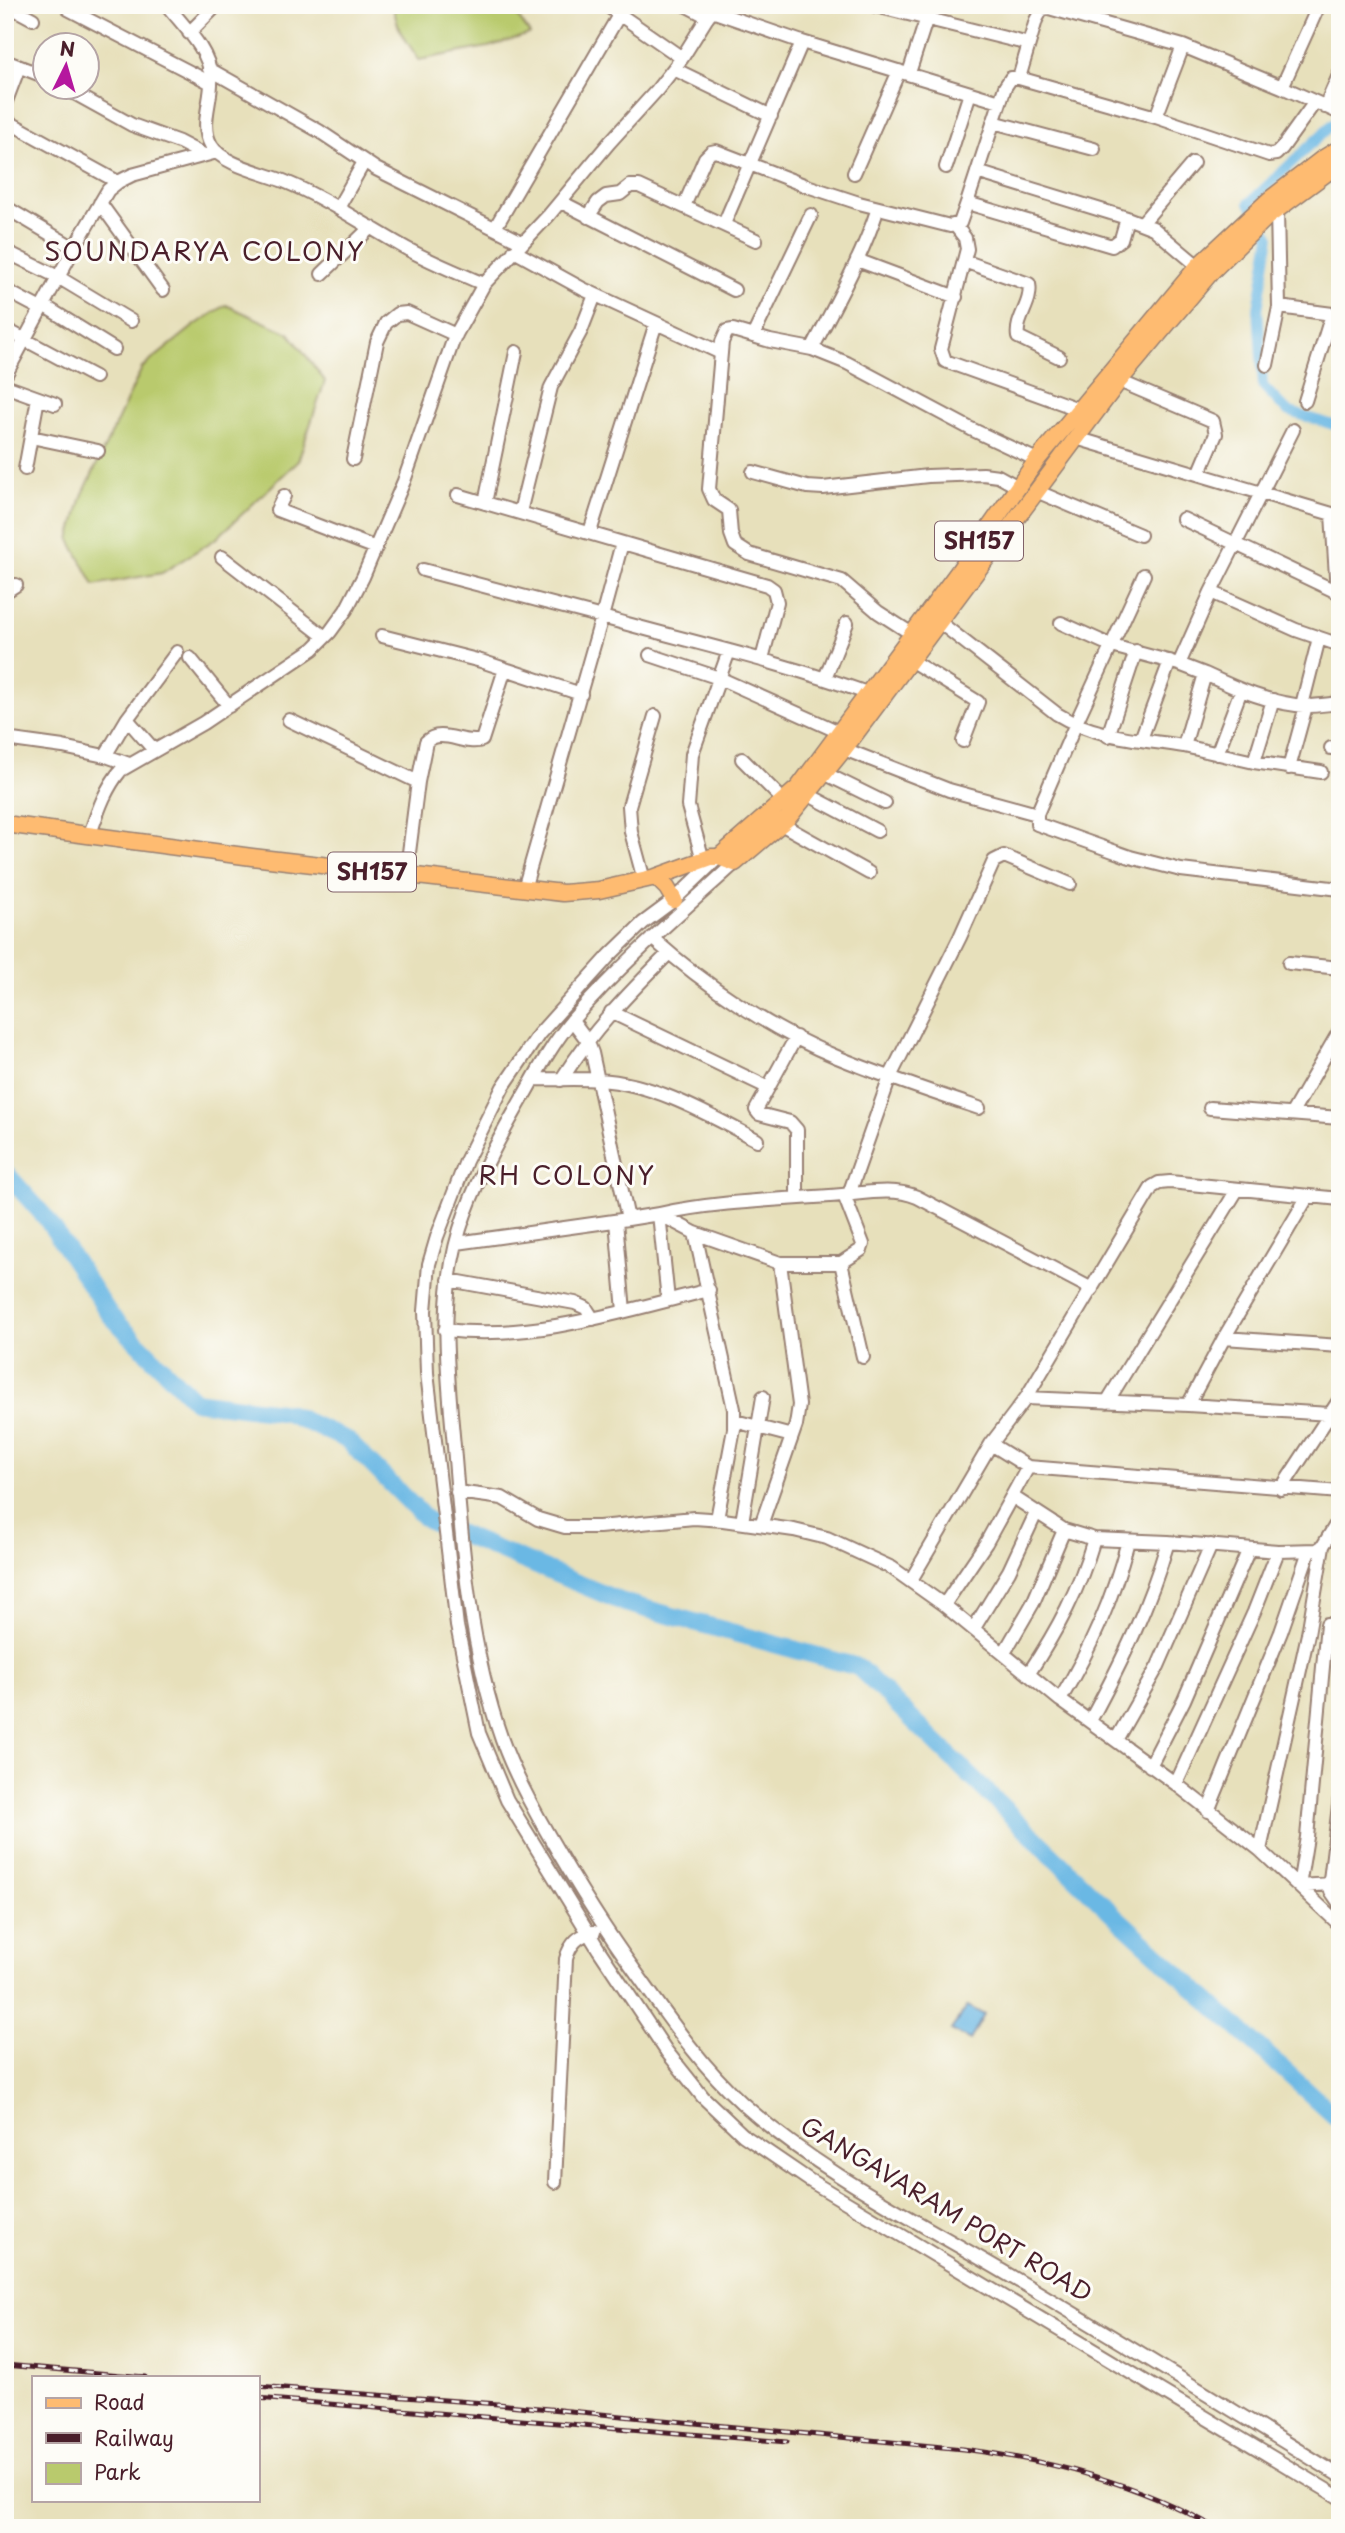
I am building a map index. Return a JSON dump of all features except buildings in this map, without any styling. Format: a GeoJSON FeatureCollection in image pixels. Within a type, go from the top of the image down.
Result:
{"type":"FeatureCollection","features":[{"type":"Feature","properties":{"kind":"main road","name":"SH157"},"geometry":{"type":"LineString","coordinates":[[735,863],[781,824],[844,749],[1119,381],[1218,256],[1322,159],[1340,148]]}},
{"type":"Feature","properties":{"kind":"main road","name":"SH157"},"geometry":{"type":"LineString","coordinates":[[1271,209],[1340,163]]}},
{"type":"Feature","properties":{"kind":"main road","name":"SH157"},"geometry":{"type":"LineString","coordinates":[[5,824],[252,858],[563,893],[599,890],[650,879],[711,858],[798,788],[1037,460],[1198,265],[1218,256]]}},
{"type":"Feature","properties":{"kind":"main road"},"geometry":{"type":"LineString","coordinates":[[711,858],[735,863]]}},
{"type":"Feature","properties":{"kind":"main road"},"geometry":{"type":"LineString","coordinates":[[650,879],[667,888],[674,900]]}},
{"type":"Feature","properties":{"kind":"street"},"geometry":{"type":"LineString","coordinates":[[6,5],[33,19]]}},
{"type":"Feature","properties":{"kind":"street"},"geometry":{"type":"LineString","coordinates":[[189,33],[217,5]]}},
{"type":"Feature","properties":{"kind":"street"},"geometry":{"type":"LineString","coordinates":[[606,5],[678,63],[771,116]]}},
{"type":"Feature","properties":{"kind":"street"},"geometry":{"type":"LineString","coordinates":[[685,5],[1000,102]]}},
{"type":"Feature","properties":{"kind":"street"},"geometry":{"type":"LineString","coordinates":[[872,5],[1028,44]]}},
{"type":"Feature","properties":{"kind":"street"},"geometry":{"type":"LineString","coordinates":[[854,173],[904,72],[931,5]]}},
{"type":"Feature","properties":{"kind":"street"},"geometry":{"type":"LineString","coordinates":[[1282,87],[1319,5]]}},
{"type":"Feature","properties":{"kind":"street"},"geometry":{"type":"LineString","coordinates":[[171,6],[201,50],[209,69],[211,83],[207,133],[210,154]]}},
{"type":"Feature","properties":{"kind":"street"},"geometry":{"type":"LineString","coordinates":[[1019,78],[1038,14],[1042,9],[1049,8],[1182,46],[1329,108]]}},
{"type":"Feature","properties":{"kind":"street"},"geometry":{"type":"LineString","coordinates":[[68,9],[211,83]]}},
{"type":"Feature","properties":{"kind":"street"},"geometry":{"type":"LineString","coordinates":[[90,834],[111,782],[121,770],[203,723],[313,649],[346,610],[404,481],[456,335],[484,284],[561,202],[678,63],[711,11]]}},
{"type":"Feature","properties":{"kind":"street"},"geometry":{"type":"LineString","coordinates":[[495,228],[619,15]]}},
{"type":"Feature","properties":{"kind":"street"},"geometry":{"type":"LineString","coordinates":[[724,224],[802,42]]}},
{"type":"Feature","properties":{"kind":"street"},"geometry":{"type":"LineString","coordinates":[[1156,117],[1182,46]]}},
{"type":"Feature","properties":{"kind":"street"},"geometry":{"type":"LineString","coordinates":[[5,61],[32,72]]}},
{"type":"Feature","properties":{"kind":"street"},"geometry":{"type":"LineString","coordinates":[[5,104],[19,67]]}},
{"type":"Feature","properties":{"kind":"street"},"geometry":{"type":"LineString","coordinates":[[209,69],[275,104],[364,162],[495,228],[518,246],[595,295],[722,353]]}},
{"type":"Feature","properties":{"kind":"street"},"geometry":{"type":"LineString","coordinates":[[684,205],[705,158],[710,152],[721,152],[804,185],[942,225],[955,225],[963,217],[1000,102],[1008,81],[1014,77],[1156,117],[1269,155],[1276,154],[1329,108],[1340,73]]}},
{"type":"Feature","properties":{"kind":"street"},"geometry":{"type":"LineString","coordinates":[[946,167],[970,93]]}},
{"type":"Feature","properties":{"kind":"street"},"geometry":{"type":"LineString","coordinates":[[90,102],[132,125],[287,183],[338,208],[429,260],[484,284]]}},
{"type":"Feature","properties":{"kind":"street"},"geometry":{"type":"LineString","coordinates":[[5,120],[118,182]]}},
{"type":"Feature","properties":{"kind":"street"},"geometry":{"type":"LineString","coordinates":[[993,122],[1094,149]]}},
{"type":"Feature","properties":{"kind":"street"},"geometry":{"type":"LineString","coordinates":[[5,376],[10,356],[26,338],[108,190],[132,175],[210,154]]}},
{"type":"Feature","properties":{"kind":"street"},"geometry":{"type":"LineString","coordinates":[[338,208],[364,162]]}},
{"type":"Feature","properties":{"kind":"street"},"geometry":{"type":"LineString","coordinates":[[1143,222],[1193,163]]}},
{"type":"Feature","properties":{"kind":"street"},"geometry":{"type":"LineString","coordinates":[[977,172],[1143,222],[1163,234],[1198,265]]}},
{"type":"Feature","properties":{"kind":"street"},"geometry":{"type":"LineString","coordinates":[[588,217],[602,199],[620,194],[635,185],[647,188],[756,240]]}},
{"type":"Feature","properties":{"kind":"street"},"geometry":{"type":"LineString","coordinates":[[561,202],[734,290]]}},
{"type":"Feature","properties":{"kind":"street"},"geometry":{"type":"LineString","coordinates":[[100,203],[163,290]]}},
{"type":"Feature","properties":{"kind":"street"},"geometry":{"type":"LineString","coordinates":[[967,204],[1106,246],[1117,244],[1127,218]]}},
{"type":"Feature","properties":{"kind":"street"},"geometry":{"type":"LineString","coordinates":[[5,207],[74,248]]}},
{"type":"Feature","properties":{"kind":"street"},"geometry":{"type":"LineString","coordinates":[[812,349],[857,260],[878,208]]}},
{"type":"Feature","properties":{"kind":"street"},"geometry":{"type":"LineString","coordinates":[[1267,365],[1279,307],[1271,209]]}},
{"type":"Feature","properties":{"kind":"street"},"geometry":{"type":"LineString","coordinates":[[753,336],[811,215]]}},
{"type":"Feature","properties":{"kind":"street"},"geometry":{"type":"LineString","coordinates":[[955,225],[967,243],[956,297],[941,349],[945,361],[1078,409]]}},
{"type":"Feature","properties":{"kind":"street"},"geometry":{"type":"LineString","coordinates":[[322,274],[371,227]]}},
{"type":"Feature","properties":{"kind":"street"},"geometry":{"type":"LineString","coordinates":[[5,251],[58,277],[131,321]]}},
{"type":"Feature","properties":{"kind":"street"},"geometry":{"type":"LineString","coordinates":[[857,260],[956,297]]}},
{"type":"Feature","properties":{"kind":"street"},"geometry":{"type":"LineString","coordinates":[[964,261],[1029,284],[1030,296],[1017,328],[1018,337],[1059,358]]}},
{"type":"Feature","properties":{"kind":"street"},"geometry":{"type":"LineString","coordinates":[[5,290],[42,307],[114,349]]}},
{"type":"Feature","properties":{"kind":"street"},"geometry":{"type":"LineString","coordinates":[[520,512],[551,387],[576,340],[595,295]]}},
{"type":"Feature","properties":{"kind":"street"},"geometry":{"type":"LineString","coordinates":[[1279,307],[1336,315],[1305,401]]}},
{"type":"Feature","properties":{"kind":"street"},"geometry":{"type":"LineString","coordinates":[[353,459],[377,342],[386,323],[397,314],[407,313],[456,335]]}},
{"type":"Feature","properties":{"kind":"street"},"geometry":{"type":"LineString","coordinates":[[590,532],[656,323]]}},
{"type":"Feature","properties":{"kind":"street"},"geometry":{"type":"LineString","coordinates":[[5,329],[95,377]]}},
{"type":"Feature","properties":{"kind":"street"},"geometry":{"type":"LineString","coordinates":[[912,634],[878,612],[842,581],[749,554],[735,545],[729,510],[714,500],[709,489],[722,342],[727,331],[733,330],[812,349],[847,363],[971,429],[1037,460]]}},
{"type":"Feature","properties":{"kind":"street"},"geometry":{"type":"LineString","coordinates":[[485,503],[516,352]]}},
{"type":"Feature","properties":{"kind":"street"},"geometry":{"type":"LineString","coordinates":[[1119,381],[1213,421],[1216,434],[1199,474]]}},
{"type":"Feature","properties":{"kind":"street"},"geometry":{"type":"LineString","coordinates":[[5,386],[55,404]]}},
{"type":"Feature","properties":{"kind":"street"},"geometry":{"type":"LineString","coordinates":[[25,469],[38,398]]}},
{"type":"Feature","properties":{"kind":"street"},"geometry":{"type":"LineString","coordinates":[[1140,739],[1174,663],[1293,430]]}},
{"type":"Feature","properties":{"kind":"street"},"geometry":{"type":"LineString","coordinates":[[31,437],[99,451]]}},
{"type":"Feature","properties":{"kind":"street"},"geometry":{"type":"LineString","coordinates":[[1076,438],[1332,514],[1337,592],[1183,519]]}},
{"type":"Feature","properties":{"kind":"street"},"geometry":{"type":"LineString","coordinates":[[753,472],[823,488],[928,476],[983,474],[998,476],[1018,487]]}},
{"type":"Feature","properties":{"kind":"street"},"geometry":{"type":"LineString","coordinates":[[1036,491],[1139,535]]}},
{"type":"Feature","properties":{"kind":"street"},"geometry":{"type":"LineString","coordinates":[[458,495],[720,571],[774,590],[777,602],[762,659]]}},
{"type":"Feature","properties":{"kind":"street"},"geometry":{"type":"LineString","coordinates":[[284,496],[277,510],[376,548]]}},
{"type":"Feature","properties":{"kind":"street"},"geometry":{"type":"LineString","coordinates":[[524,889],[622,543]]}},
{"type":"Feature","properties":{"kind":"street"},"geometry":{"type":"LineString","coordinates":[[222,557],[325,637]]}},
{"type":"Feature","properties":{"kind":"street"},"geometry":{"type":"LineString","coordinates":[[423,570],[762,659],[867,693]]}},
{"type":"Feature","properties":{"kind":"street"},"geometry":{"type":"LineString","coordinates":[[1144,575],[1075,726],[1036,822],[1041,827],[1154,864],[1205,874],[1340,889]]}},
{"type":"Feature","properties":{"kind":"street"},"geometry":{"type":"LineString","coordinates":[[1211,592],[1340,645]]}},
{"type":"Feature","properties":{"kind":"street"},"geometry":{"type":"LineString","coordinates":[[938,621],[1040,702],[1075,726],[1108,736],[1184,746],[1254,762],[1321,772]]}},
{"type":"Feature","properties":{"kind":"street"},"geometry":{"type":"LineString","coordinates":[[825,678],[847,623]]}},
{"type":"Feature","properties":{"kind":"street"},"geometry":{"type":"LineString","coordinates":[[1062,623],[1112,646],[1174,663],[1273,700],[1304,705],[1340,703]]}},
{"type":"Feature","properties":{"kind":"street"},"geometry":{"type":"LineString","coordinates":[[382,636],[505,669],[581,694]]}},
{"type":"Feature","properties":{"kind":"street"},"geometry":{"type":"LineString","coordinates":[[1289,768],[1319,638]]}},
{"type":"Feature","properties":{"kind":"street"},"geometry":{"type":"LineString","coordinates":[[508,1124],[490,1115],[521,1059],[545,1027],[630,935],[674,900],[711,858],[688,806],[692,754],[729,651]]}},
{"type":"Feature","properties":{"kind":"street"},"geometry":{"type":"LineString","coordinates":[[1108,736],[1136,651]]}},
{"type":"Feature","properties":{"kind":"street"},"geometry":{"type":"LineString","coordinates":[[105,756],[127,719],[177,652]]}},
{"type":"Feature","properties":{"kind":"street"},"geometry":{"type":"LineString","coordinates":[[650,655],[719,678],[839,732]]}},
{"type":"Feature","properties":{"kind":"street"},"geometry":{"type":"LineString","coordinates":[[190,658],[229,706]]}},
{"type":"Feature","properties":{"kind":"street"},"geometry":{"type":"LineString","coordinates":[[910,660],[978,702],[963,741]]}},
{"type":"Feature","properties":{"kind":"street"},"geometry":{"type":"LineString","coordinates":[[406,876],[424,749],[430,738],[437,736],[473,742],[482,740],[505,669]]}},
{"type":"Feature","properties":{"kind":"street"},"geometry":{"type":"LineString","coordinates":[[1184,746],[1205,674]]}},
{"type":"Feature","properties":{"kind":"street"},"geometry":{"type":"LineString","coordinates":[[1217,754],[1241,690]]}},
{"type":"Feature","properties":{"kind":"street"},"geometry":{"type":"LineString","coordinates":[[1254,762],[1273,700]]}},
{"type":"Feature","properties":{"kind":"street"},"geometry":{"type":"LineString","coordinates":[[650,879],[631,832],[629,806],[655,716]]}},
{"type":"Feature","properties":{"kind":"street"},"geometry":{"type":"LineString","coordinates":[[127,719],[153,750]]}},
{"type":"Feature","properties":{"kind":"street"},"geometry":{"type":"LineString","coordinates":[[289,720],[418,782]]}},
{"type":"Feature","properties":{"kind":"street"},"geometry":{"type":"LineString","coordinates":[[5,739],[64,747],[129,764]]}},
{"type":"Feature","properties":{"kind":"street"},"geometry":{"type":"LineString","coordinates":[[844,749],[949,790],[1037,814]]}},
{"type":"Feature","properties":{"kind":"street"},"geometry":{"type":"LineString","coordinates":[[742,759],[784,801]]}},
{"type":"Feature","properties":{"kind":"street"},"geometry":{"type":"LineString","coordinates":[[824,773],[885,803]]}},
{"type":"Feature","properties":{"kind":"street"},"geometry":{"type":"LineString","coordinates":[[807,794],[877,831]]}},
{"type":"Feature","properties":{"kind":"street"},"geometry":{"type":"LineString","coordinates":[[781,824],[869,873]]}},
{"type":"Feature","properties":{"kind":"street"},"geometry":{"type":"LineString","coordinates":[[659,1214],[695,1233],[779,1263],[841,1263],[861,1250],[863,1244],[846,1194],[890,1077],[961,937],[994,861],[1004,856],[1070,884]]}},
{"type":"Feature","properties":{"kind":"street","name":"GANGAVARAM PORT ROAD"},"geometry":{"type":"LineString","coordinates":[[735,863],[652,938],[572,1020],[484,1166],[463,1218],[457,1243],[454,1281],[458,1331],[458,1496],[471,1614],[492,1709],[519,1783],[605,1930],[684,2038],[716,2078],[743,2104],[831,2170],[1072,2312],[1340,2476]]}},
{"type":"Feature","properties":{"kind":"street"},"geometry":{"type":"LineString","coordinates":[[652,938],[749,1010],[796,1037],[835,1056],[979,1108]]}},
{"type":"Feature","properties":{"kind":"street"},"geometry":{"type":"LineString","coordinates":[[561,1080],[587,1041],[611,1012],[669,953]]}},
{"type":"Feature","properties":{"kind":"street"},"geometry":{"type":"LineString","coordinates":[[1289,963],[1340,968]]}},
{"type":"Feature","properties":{"kind":"street"},"geometry":{"type":"LineString","coordinates":[[611,1012],[767,1087]]}},
{"type":"Feature","properties":{"kind":"street"},"geometry":{"type":"LineString","coordinates":[[572,1020],[587,1041],[599,1080],[622,1220],[624,1311]]}},
{"type":"Feature","properties":{"kind":"street"},"geometry":{"type":"LineString","coordinates":[[1292,1113],[1336,1043],[1340,1030]]}},
{"type":"Feature","properties":{"kind":"street"},"geometry":{"type":"LineString","coordinates":[[796,1037],[756,1108],[757,1112],[790,1122],[797,1130],[797,1197]]}},
{"type":"Feature","properties":{"kind":"street"},"geometry":{"type":"LineString","coordinates":[[534,1079],[599,1080],[644,1089],[757,1140]]}},
{"type":"Feature","properties":{"kind":"street"},"geometry":{"type":"LineString","coordinates":[[1210,1108],[1340,1118]]}},
{"type":"Feature","properties":{"kind":"street","name":"GANGAVARAM PORT ROAD"},"geometry":{"type":"LineString","coordinates":[[490,1115],[450,1200],[429,1264],[425,1311],[427,1373],[440,1500],[454,1612],[474,1709],[486,1752],[507,1800],[588,1933],[667,2052],[703,2097],[743,2135],[809,2180],[1340,2498]]}},
{"type":"Feature","properties":{"kind":"street"},"geometry":{"type":"LineString","coordinates":[[909,1578],[991,1444],[1026,1398],[1152,1187],[1170,1182],[1340,1199]]}},
{"type":"Feature","properties":{"kind":"street"},"geometry":{"type":"LineString","coordinates":[[1107,1402],[1237,1190]]}},
{"type":"Feature","properties":{"kind":"street"},"geometry":{"type":"LineString","coordinates":[[457,1243],[622,1220],[691,1207],[797,1197],[908,1193],[1092,1289]]}},
{"type":"Feature","properties":{"kind":"street"},"geometry":{"type":"LineString","coordinates":[[1188,1405],[1224,1338],[1308,1196]]}},
{"type":"Feature","properties":{"kind":"street"},"geometry":{"type":"LineString","coordinates":[[659,1214],[667,1300]]}},
{"type":"Feature","properties":{"kind":"street"},"geometry":{"type":"LineString","coordinates":[[695,1233],[735,1422],[717,1519]]}},
{"type":"Feature","properties":{"kind":"street"},"geometry":{"type":"LineString","coordinates":[[761,1525],[792,1436],[799,1405],[779,1263]]}},
{"type":"Feature","properties":{"kind":"street"},"geometry":{"type":"LineString","coordinates":[[841,1263],[863,1357]]}},
{"type":"Feature","properties":{"kind":"street"},"geometry":{"type":"LineString","coordinates":[[454,1281],[575,1303],[586,1308],[593,1319]]}},
{"type":"Feature","properties":{"kind":"street"},"geometry":{"type":"LineString","coordinates":[[458,1331],[518,1332],[593,1319],[709,1290]]}},
{"type":"Feature","properties":{"kind":"street"},"geometry":{"type":"LineString","coordinates":[[1224,1338],[1340,1346]]}},
{"type":"Feature","properties":{"kind":"street"},"geometry":{"type":"LineString","coordinates":[[742,1522],[763,1397]]}},
{"type":"Feature","properties":{"kind":"street"},"geometry":{"type":"LineString","coordinates":[[1026,1398],[1330,1414]]}},
{"type":"Feature","properties":{"kind":"street"},"geometry":{"type":"LineString","coordinates":[[1281,1489],[1340,1399]]}},
{"type":"Feature","properties":{"kind":"street"},"geometry":{"type":"LineString","coordinates":[[735,1422],[792,1436]]}},
{"type":"Feature","properties":{"kind":"street"},"geometry":{"type":"LineString","coordinates":[[991,1444],[1028,1467],[1340,1492]]}},
{"type":"Feature","properties":{"kind":"street"},"geometry":{"type":"LineString","coordinates":[[944,1605],[1013,1497],[1028,1467]]}},
{"type":"Feature","properties":{"kind":"street"},"geometry":{"type":"LineString","coordinates":[[458,1496],[495,1496],[538,1519],[565,1527],[598,1527],[694,1518],[761,1525],[827,1538],[892,1568],[975,1628],[1060,1700],[1176,1784],[1260,1850],[1340,1925]]}},
{"type":"Feature","properties":{"kind":"street"},"geometry":{"type":"LineString","coordinates":[[1013,1497],[1064,1530],[1094,1539],[1278,1551],[1309,1551],[1323,1546]]}},
{"type":"Feature","properties":{"kind":"street"},"geometry":{"type":"LineString","coordinates":[[975,1628],[1009,1571],[1036,1513]]}},
{"type":"Feature","properties":{"kind":"street"},"geometry":{"type":"LineString","coordinates":[[1260,1850],[1308,1633],[1323,1546],[1340,1518]]}},
{"type":"Feature","properties":{"kind":"street"},"geometry":{"type":"LineString","coordinates":[[1004,1653],[1033,1603],[1064,1530]]}},
{"type":"Feature","properties":{"kind":"street"},"geometry":{"type":"LineString","coordinates":[[1029,1673],[1054,1635],[1074,1596],[1094,1539]]}},
{"type":"Feature","properties":{"kind":"street"},"geometry":{"type":"LineString","coordinates":[[1060,1700],[1110,1603],[1128,1541]]}},
{"type":"Feature","properties":{"kind":"street"},"geometry":{"type":"LineString","coordinates":[[1090,1721],[1126,1655],[1154,1587],[1168,1542]]}},
{"type":"Feature","properties":{"kind":"street"},"geometry":{"type":"LineString","coordinates":[[1116,1740],[1158,1666],[1211,1545]]}},
{"type":"Feature","properties":{"kind":"street"},"geometry":{"type":"LineString","coordinates":[[1150,1766],[1184,1700],[1249,1549]]}},
{"type":"Feature","properties":{"kind":"street"},"geometry":{"type":"LineString","coordinates":[[1176,1784],[1254,1612],[1278,1551]]}},
{"type":"Feature","properties":{"kind":"street"},"geometry":{"type":"LineString","coordinates":[[1208,1811],[1281,1632],[1309,1551]]}},
{"type":"Feature","properties":{"kind":"street"},"geometry":{"type":"LineString","coordinates":[[1299,1886],[1307,1837],[1327,1624]]}},
{"type":"Feature","properties":{"kind":"street"},"geometry":{"type":"LineString","coordinates":[[1340,1797],[1331,1884],[1331,1891],[1340,1904]]}},
{"type":"Feature","properties":{"kind":"street"},"geometry":{"type":"LineString","coordinates":[[1299,1886],[1331,1884]]}},
{"type":"Feature","properties":{"kind":"street"},"geometry":{"type":"LineString","coordinates":[[555,2182],[566,1959],[572,1943],[588,1933],[605,1930]]}},
{"type":"Feature","properties":{"kind":"green space"},"geometry":{"type":"Polygon","coordinates":[[[392,5],[510,5],[530,34],[488,47],[419,60],[400,31],[392,5]]]}},
{"type":"Feature","properties":{"kind":"green space"},"geometry":{"type":"Polygon","coordinates":[[[226,305],[289,333],[325,381],[298,461],[217,538],[162,573],[94,585],[70,540],[82,496],[142,368],[195,325],[226,305]]]}},
{"type":"Feature","properties":{"kind":"water"},"geometry":{"type":"Polygon","coordinates":[[[968,2006],[984,2015],[970,2040],[951,2030],[968,2006]]]}},
{"type":"Feature","properties":{"kind":"waterway"},"geometry":{"type":"LineString","coordinates":[[1340,117],[1249,203],[1270,236],[1258,309],[1263,386],[1287,411],[1340,427]]}},
{"type":"Feature","properties":{"kind":"waterway"},"geometry":{"type":"LineString","coordinates":[[5,1172],[46,1218],[110,1315],[195,1401],[287,1413],[347,1440],[427,1520],[625,1603],[858,1667],[1115,1916],[1340,2121]]}},
{"type":"Feature","properties":{"kind":"railway"},"geometry":{"type":"LineString","coordinates":[[5,2365],[133,2376]]}},
{"type":"Feature","properties":{"kind":"railway"},"geometry":{"type":"LineString","coordinates":[[259,2386],[498,2404],[963,2449],[1029,2460],[1094,2476],[1156,2498],[1216,2528]]}},
{"type":"Feature","properties":{"kind":"railway"},"geometry":{"type":"LineString","coordinates":[[259,2398],[787,2442]]}},
{"type":"Feature","properties":{"kind":"district","name":"SOUNDARYA COLONY"},"geometry":{"type":"Point","coordinates":[205,252]}},
{"type":"Feature","properties":{"kind":"district","name":"RH COLONY"},"geometry":{"type":"Point","coordinates":[567,1176]}}]}
